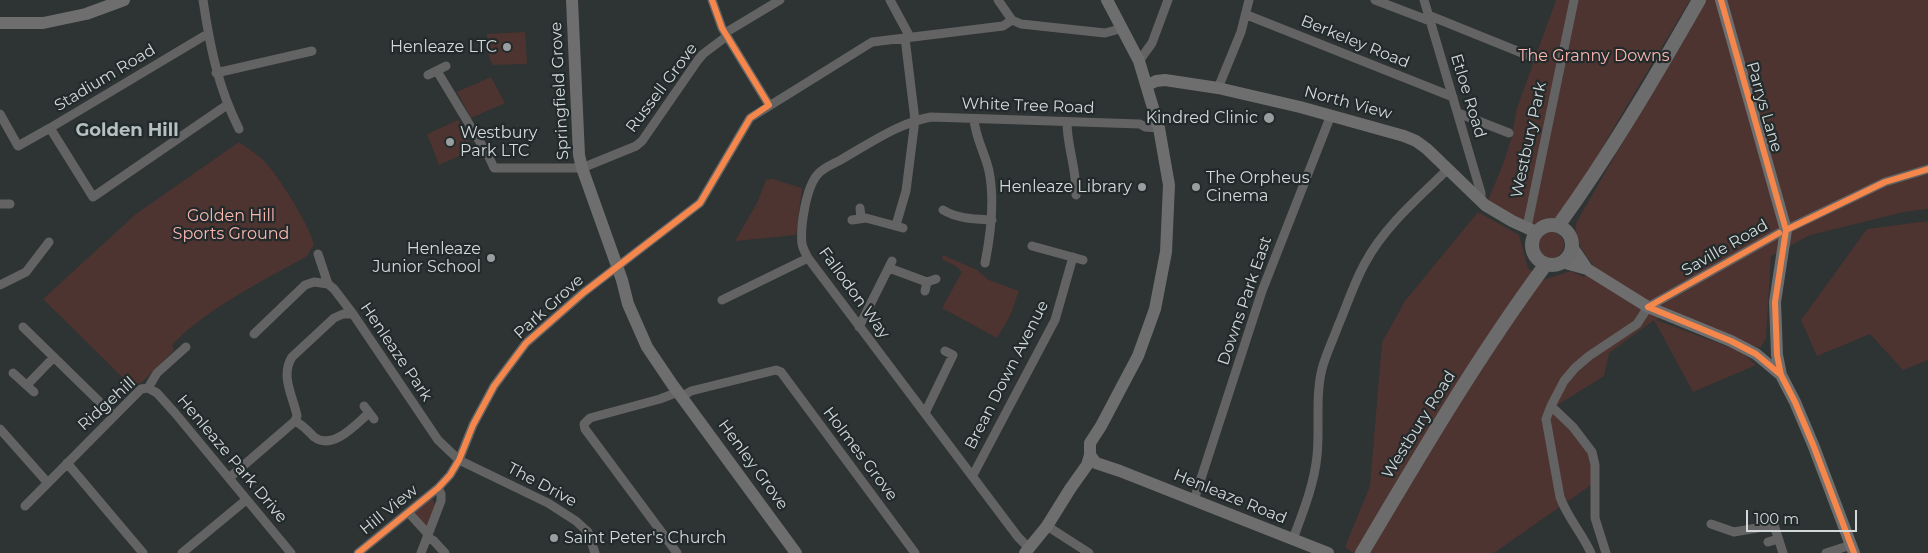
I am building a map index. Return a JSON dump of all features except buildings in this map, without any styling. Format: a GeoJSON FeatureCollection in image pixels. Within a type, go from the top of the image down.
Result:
{"type":"FeatureCollection","features":[{"type":"Feature","properties":{"kind":"main road"},"geometry":{"type":"LineString","coordinates":[[0,23],[43,23],[86,14],[124,0]]}},
{"type":"Feature","properties":{"kind":"main road","name":"Springfield Grove"},"geometry":{"type":"LineString","coordinates":[[572,0],[578,137],[582,168],[628,304],[647,347],[681,394]]}},
{"type":"Feature","properties":{"kind":"main road"},"geometry":{"type":"LineString","coordinates":[[1027,550],[1047,526],[1070,489],[1081,461],[1090,455],[1090,443],[1102,426],[1138,356],[1155,309],[1166,252],[1169,185],[1158,122],[1140,61],[1107,0]]}},
{"type":"Feature","properties":{"kind":"main road"},"geometry":{"type":"LineString","coordinates":[[1562,228],[1699,0]]}},
{"type":"Feature","properties":{"kind":"main road","name":"Parrys Lane"},"geometry":{"type":"LineString","coordinates":[[1721,0],[1782,228],[1775,302],[1777,355],[1782,375],[1814,447],[1852,549]]}},
{"type":"Feature","properties":{"kind":"main road","name":"North View"},"geometry":{"type":"LineString","coordinates":[[1148,85],[1156,81],[1165,80],[1218,88],[1373,126],[1416,141],[1480,201],[1512,221],[1531,228]]}},
{"type":"Feature","properties":{"kind":"main road"},"geometry":{"type":"LineString","coordinates":[[1546,225],[1562,228],[1570,235],[1572,247],[1569,256],[1562,262],[1554,265],[1542,262],[1532,250],[1531,228],[1546,225]]}},
{"type":"Feature","properties":{"kind":"main road","name":"Parrys Lane"},"geometry":{"type":"LineString","coordinates":[[1572,247],[1588,269]]}},
{"type":"Feature","properties":{"kind":"main road","name":"Westbury Road"},"geometry":{"type":"LineString","coordinates":[[1362,553],[1440,421],[1542,262]]}},
{"type":"Feature","properties":{"kind":"main road","name":"Parrys Lane"},"geometry":{"type":"LineString","coordinates":[[1562,262],[1588,269],[1648,307],[1731,341],[1756,354],[1782,375]]}},
{"type":"Feature","properties":{"kind":"main road","name":"Henley Grove"},"geometry":{"type":"LineString","coordinates":[[681,394],[796,553]]}},
{"type":"Feature","properties":{"kind":"main road","name":"Henleaze Road"},"geometry":{"type":"LineString","coordinates":[[1090,455],[1100,456],[1120,470],[1328,553]]}},
{"type":"Feature","properties":{"kind":"street"},"geometry":{"type":"LineString","coordinates":[[203,0],[216,73],[239,130]]}},
{"type":"Feature","properties":{"kind":"street"},"geometry":{"type":"LineString","coordinates":[[712,0],[726,35],[769,105],[872,42],[1003,26],[1012,20]]}},
{"type":"Feature","properties":{"kind":"street","name":"Russell Grove"},"geometry":{"type":"LineString","coordinates":[[437,71],[494,168],[582,168],[636,146],[642,141],[700,57],[726,35],[780,0]]}},
{"type":"Feature","properties":{"kind":"street"},"geometry":{"type":"LineString","coordinates":[[860,208],[856,219],[899,227],[906,191],[915,120],[907,37],[890,0]]}},
{"type":"Feature","properties":{"kind":"street"},"geometry":{"type":"LineString","coordinates":[[998,0],[1012,20],[1021,24],[1101,32],[1122,28]]}},
{"type":"Feature","properties":{"kind":"street"},"geometry":{"type":"LineString","coordinates":[[1140,61],[1152,44],[1168,0]]}},
{"type":"Feature","properties":{"kind":"street"},"geometry":{"type":"LineString","coordinates":[[1218,88],[1246,15],[1249,0]]}},
{"type":"Feature","properties":{"kind":"street"},"geometry":{"type":"LineString","coordinates":[[1375,0],[1429,18],[1532,57]]}},
{"type":"Feature","properties":{"kind":"street","name":"Etloe Road"},"geometry":{"type":"LineString","coordinates":[[1424,0],[1481,193],[1480,201]]}},
{"type":"Feature","properties":{"kind":"street","name":"Westbury Park"},"geometry":{"type":"LineString","coordinates":[[1531,228],[1574,0]]}},
{"type":"Feature","properties":{"kind":"street","name":"Berkeley Road"},"geometry":{"type":"LineString","coordinates":[[1246,15],[1453,97]]}},
{"type":"Feature","properties":{"kind":"street","name":"Stadium Road"},"geometry":{"type":"LineString","coordinates":[[0,114],[18,146],[204,36],[208,36]]}},
{"type":"Feature","properties":{"kind":"street"},"geometry":{"type":"LineString","coordinates":[[216,73],[312,51]]}},
{"type":"Feature","properties":{"kind":"street"},"geometry":{"type":"LineString","coordinates":[[428,75],[446,66]]}},
{"type":"Feature","properties":{"kind":"street"},"geometry":{"type":"LineString","coordinates":[[50,128],[93,197],[227,104]]}},
{"type":"Feature","properties":{"kind":"street","name":"Park Grove"},"geometry":{"type":"LineString","coordinates":[[438,488],[450,475],[459,460],[473,425],[494,386],[526,344],[583,293],[700,203],[750,118],[769,105]]}},
{"type":"Feature","properties":{"kind":"street"},"geometry":{"type":"LineString","coordinates":[[1458,113],[1509,133]]}},
{"type":"Feature","properties":{"kind":"street","name":"Downs Park East"},"geometry":{"type":"LineString","coordinates":[[1194,500],[1262,292],[1331,115]]}},
{"type":"Feature","properties":{"kind":"street","name":"White Tree Road"},"geometry":{"type":"LineString","coordinates":[[915,120],[931,117],[1140,124],[1144,127],[1158,122]]}},
{"type":"Feature","properties":{"kind":"street"},"geometry":{"type":"LineString","coordinates":[[974,119],[974,127],[983,149],[989,172],[993,249],[985,263]]}},
{"type":"Feature","properties":{"kind":"street","name":"Fallodon Way"},"geometry":{"type":"LineString","coordinates":[[915,120],[885,134],[820,172],[811,183],[807,195],[802,236],[804,250],[808,258],[1027,550]]}},
{"type":"Feature","properties":{"kind":"street"},"geometry":{"type":"LineString","coordinates":[[1067,122],[1067,132],[1074,159],[1076,195]]}},
{"type":"Feature","properties":{"kind":"street","name":"Saville Road"},"geometry":{"type":"LineString","coordinates":[[1648,307],[1782,228],[1885,182],[1928,169]]}},
{"type":"Feature","properties":{"kind":"street"},"geometry":{"type":"LineString","coordinates":[[1293,539],[1315,470],[1322,369],[1351,293],[1365,262],[1384,236],[1400,216],[1447,170]]}},
{"type":"Feature","properties":{"kind":"street"},"geometry":{"type":"LineString","coordinates":[[946,215],[966,219],[992,220]]}},
{"type":"Feature","properties":{"kind":"street"},"geometry":{"type":"LineString","coordinates":[[0,285],[26,272],[49,242]]}},
{"type":"Feature","properties":{"kind":"street"},"geometry":{"type":"LineString","coordinates":[[1032,246],[1083,260]]}},
{"type":"Feature","properties":{"kind":"street","name":"Henleaze Park"},"geometry":{"type":"LineString","coordinates":[[318,254],[328,284],[353,314],[396,376],[423,420],[438,440],[459,460]]}},
{"type":"Feature","properties":{"kind":"street","name":"Brean Down Avenue"},"geometry":{"type":"LineString","coordinates":[[973,476],[1054,320],[1073,257]]}},
{"type":"Feature","properties":{"kind":"street"},"geometry":{"type":"LineString","coordinates":[[722,300],[808,258]]}},
{"type":"Feature","properties":{"kind":"street"},"geometry":{"type":"LineString","coordinates":[[859,326],[890,265],[929,284]]}},
{"type":"Feature","properties":{"kind":"street"},"geometry":{"type":"LineString","coordinates":[[254,334],[305,285],[314,282],[328,284]]}},
{"type":"Feature","properties":{"kind":"street"},"geometry":{"type":"LineString","coordinates":[[1591,553],[1563,507],[1546,419],[1564,381],[1575,368],[1589,356],[1637,324],[1648,307]]}},
{"type":"Feature","properties":{"kind":"street"},"geometry":{"type":"LineString","coordinates":[[229,478],[295,421],[297,416],[286,372],[288,364],[334,318],[342,314],[353,314]]}},
{"type":"Feature","properties":{"kind":"street"},"geometry":{"type":"LineString","coordinates":[[257,317],[264,324]]}},
{"type":"Feature","properties":{"kind":"street"},"geometry":{"type":"LineString","coordinates":[[24,327],[114,416]]}},
{"type":"Feature","properties":{"kind":"street","name":"Ridgehill"},"geometry":{"type":"LineString","coordinates":[[25,506],[141,389],[148,388],[158,373],[186,347]]}},
{"type":"Feature","properties":{"kind":"street"},"geometry":{"type":"LineString","coordinates":[[925,413],[953,355],[945,351]]}},
{"type":"Feature","properties":{"kind":"street"},"geometry":{"type":"LineString","coordinates":[[27,385],[54,357]]}},
{"type":"Feature","properties":{"kind":"street","name":"Holmes Grove"},"geometry":{"type":"LineString","coordinates":[[681,394],[776,370],[781,372],[915,553]]}},
{"type":"Feature","properties":{"kind":"street"},"geometry":{"type":"LineString","coordinates":[[13,373],[34,392]]}},
{"type":"Feature","properties":{"kind":"street","name":"Henleaze Park Drive"},"geometry":{"type":"LineString","coordinates":[[148,388],[157,393],[291,553]]}},
{"type":"Feature","properties":{"kind":"street"},"geometry":{"type":"LineString","coordinates":[[676,553],[585,429],[584,424],[590,418],[681,394]]}},
{"type":"Feature","properties":{"kind":"street"},"geometry":{"type":"LineString","coordinates":[[1551,406],[1572,427],[1592,452],[1596,518],[1606,553]]}},
{"type":"Feature","properties":{"kind":"street"},"geometry":{"type":"LineString","coordinates":[[295,421],[320,440],[331,440],[343,435],[369,413]]}},
{"type":"Feature","properties":{"kind":"street"},"geometry":{"type":"LineString","coordinates":[[0,429],[47,482]]}},
{"type":"Feature","properties":{"kind":"street","name":"The Drive"},"geometry":{"type":"LineString","coordinates":[[459,460],[548,503],[576,521],[588,532],[595,553]]}},
{"type":"Feature","properties":{"kind":"street"},"geometry":{"type":"LineString","coordinates":[[67,463],[143,553]]}},
{"type":"Feature","properties":{"kind":"street"},"geometry":{"type":"LineString","coordinates":[[421,553],[441,501],[438,488]]}},
{"type":"Feature","properties":{"kind":"street","name":"Hill View"},"geometry":{"type":"LineString","coordinates":[[358,553],[438,488]]}},
{"type":"Feature","properties":{"kind":"street"},"geometry":{"type":"LineString","coordinates":[[182,553],[246,500]]}},
{"type":"Feature","properties":{"kind":"street"},"geometry":{"type":"LineString","coordinates":[[408,512],[445,553]]}},
{"type":"Feature","properties":{"kind":"street"},"geometry":{"type":"LineString","coordinates":[[1711,524],[1734,532],[1774,525],[1783,553]]}},
{"type":"Feature","properties":{"kind":"street"},"geometry":{"type":"LineString","coordinates":[[1047,526],[1089,553]]}},
{"type":"Feature","properties":{"kind":"street"},"geometry":{"type":"LineString","coordinates":[[1768,542],[1778,539]]}},
{"type":"Feature","properties":{"kind":"street"},"geometry":{"type":"LineString","coordinates":[[1826,553],[1852,549]]}},
{"type":"Feature","properties":{"kind":"green space","name":"The Granny Downs"},"geometry":{"type":"Polygon","coordinates":[[[1556,0],[1690,0],[1610,134],[1561,221],[1530,229],[1488,200],[1503,164],[1511,140],[1517,108],[1556,0]]]}},
{"type":"Feature","properties":{"kind":"green space"},"geometry":{"type":"Polygon","coordinates":[[[1705,0],[1928,0],[1928,209],[1904,212],[1810,235],[1771,256],[1766,338],[1761,347],[1756,347],[1672,311],[1656,320],[1742,352],[1756,365],[1693,392],[1654,320],[1609,353],[1604,376],[1551,409],[1576,434],[1587,449],[1592,465],[1591,485],[1494,553],[1353,553],[1345,547],[1370,486],[1382,342],[1405,301],[1478,212],[1519,235],[1528,268],[1543,280],[1571,271],[1584,277],[1593,264],[1580,245],[1576,234],[1576,223],[1705,0]]]}},
{"type":"Feature","properties":{"kind":"green space","name":"Henleaze LTC"},"geometry":{"type":"Polygon","coordinates":[[[525,32],[527,64],[493,65],[488,54],[487,34],[525,32]]]}},
{"type":"Feature","properties":{"kind":"green space","name":"Henleaze LTC"},"geometry":{"type":"Polygon","coordinates":[[[491,77],[505,103],[471,118],[457,92],[491,77]]]}},
{"type":"Feature","properties":{"kind":"green space","name":"Westbury Park LTC"},"geometry":{"type":"Polygon","coordinates":[[[458,120],[473,150],[439,165],[427,134],[458,120]]]}},
{"type":"Feature","properties":{"kind":"green space","name":"Golden Hill Sports Ground"},"geometry":{"type":"Polygon","coordinates":[[[239,142],[268,165],[299,211],[314,244],[307,256],[236,296],[202,319],[172,345],[174,350],[142,382],[137,384],[128,383],[43,299],[136,214],[239,142]]]}},
{"type":"Feature","properties":{"kind":"green space"},"geometry":{"type":"Polygon","coordinates":[[[772,179],[802,188],[796,235],[735,241],[757,203],[766,180],[772,179]]]}},
{"type":"Feature","properties":{"kind":"green space"},"geometry":{"type":"Polygon","coordinates":[[[1928,221],[1928,360],[1903,370],[1870,334],[1817,356],[1801,320],[1867,229],[1928,221]]]}},
{"type":"Feature","properties":{"kind":"green space"},"geometry":{"type":"Polygon","coordinates":[[[1551,232],[1560,236],[1564,245],[1560,254],[1551,258],[1542,254],[1538,245],[1542,236],[1551,232]]]}},
{"type":"Feature","properties":{"kind":"green space"},"geometry":{"type":"Polygon","coordinates":[[[943,255],[977,270],[989,280],[1019,291],[1010,316],[997,338],[942,308],[962,272],[942,259],[943,255]]]}},
{"type":"Feature","properties":{"kind":"green space"},"geometry":{"type":"Polygon","coordinates":[[[428,500],[433,500],[435,506],[428,528],[414,512],[428,500]]]}},
{"type":"Feature","properties":{"kind":"cycle path"},"geometry":{"type":"LineString","coordinates":[[358,553],[438,488],[450,475],[459,460],[473,425],[494,386],[526,343],[583,293],[700,203],[750,118],[769,105],[722,28],[712,0]]}},
{"type":"Feature","properties":{"kind":"cycle path"},"geometry":{"type":"LineString","coordinates":[[1721,0],[1786,230],[1775,302],[1777,355],[1781,375],[1814,447],[1854,553]]}},
{"type":"Feature","properties":{"kind":"cycle path"},"geometry":{"type":"LineString","coordinates":[[1786,230],[1885,182],[1928,169]]}},
{"type":"Feature","properties":{"kind":"cycle path"},"geometry":{"type":"LineString","coordinates":[[1648,307],[1779,233]]}},
{"type":"Feature","properties":{"kind":"cycle path"},"geometry":{"type":"LineString","coordinates":[[1648,307],[1731,341],[1756,354],[1781,375]]}},
{"type":"Feature","properties":{"kind":"place","name":"Henleaze LTC"},"geometry":{"type":"Point","coordinates":[507,47]}},
{"type":"Feature","properties":{"kind":"place","name":"Kindred Clinic"},"geometry":{"type":"Point","coordinates":[1269,118]}},
{"type":"Feature","properties":{"kind":"place","name":"Westbury Park LTC"},"geometry":{"type":"Point","coordinates":[450,142]}},
{"type":"Feature","properties":{"kind":"place","name":"Henleaze Library"},"geometry":{"type":"Point","coordinates":[1142,187]}},
{"type":"Feature","properties":{"kind":"place","name":"The Orpheus Cinema"},"geometry":{"type":"Point","coordinates":[1196,187]}},
{"type":"Feature","properties":{"kind":"place","name":"Henleaze Junior School"},"geometry":{"type":"Point","coordinates":[491,258]}},
{"type":"Feature","properties":{"kind":"place","name":"Saint Peter's Church"},"geometry":{"type":"Point","coordinates":[554,538]}},
{"type":"Feature","properties":{"kind":"district","name":"Golden Hill"},"geometry":{"type":"Point","coordinates":[127,131]}}]}
